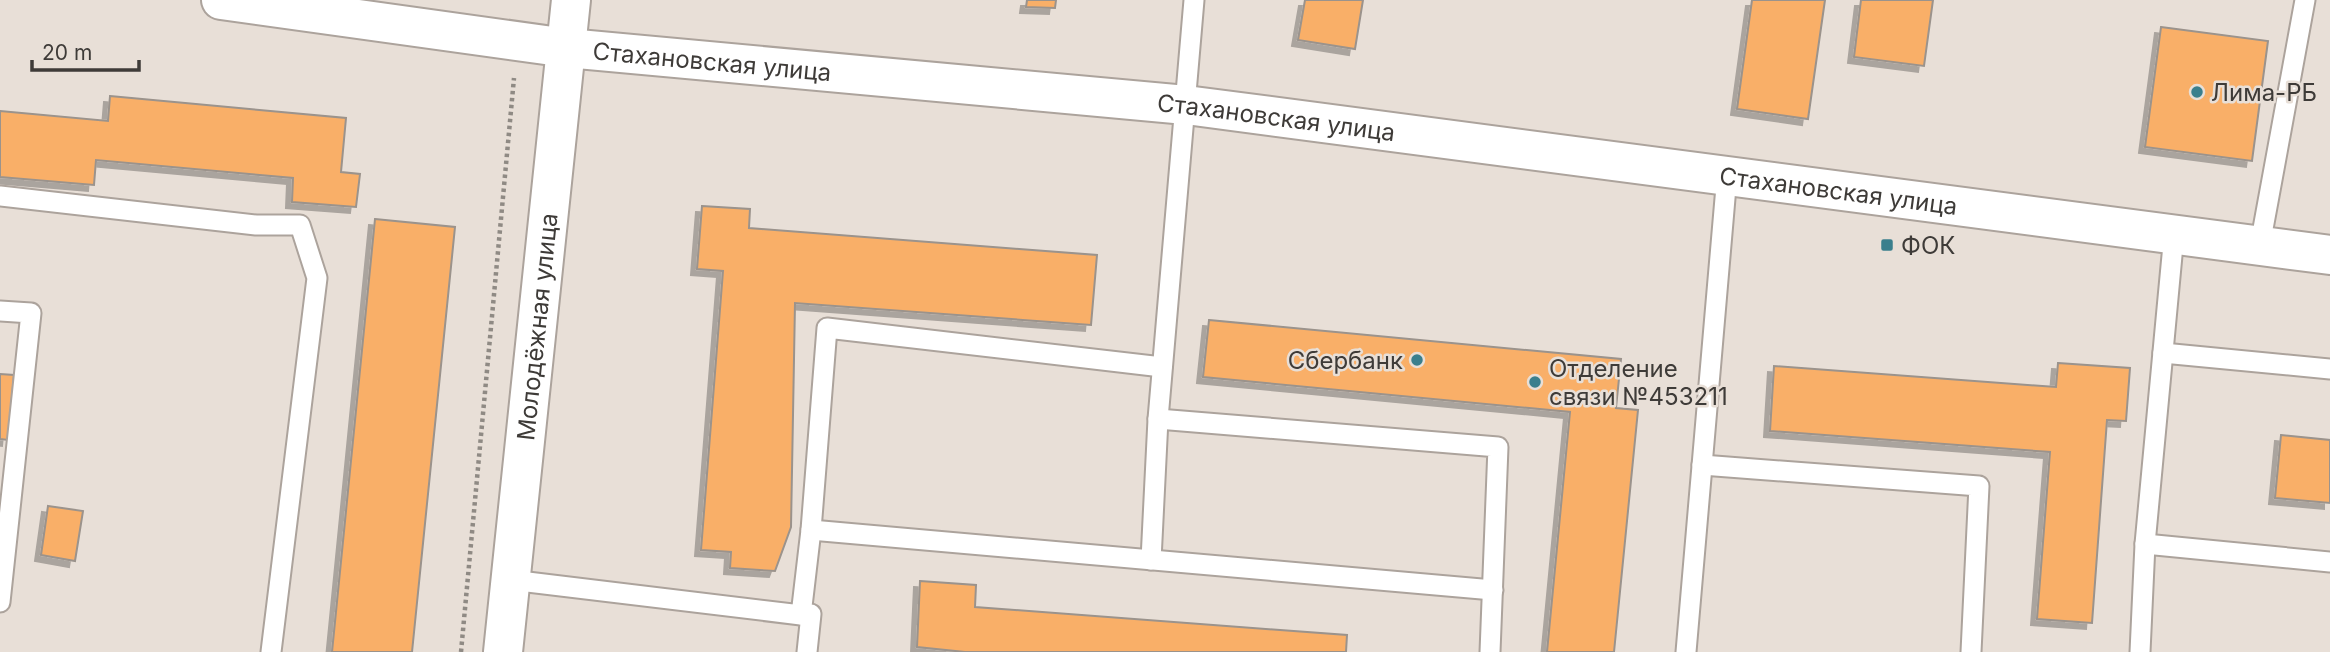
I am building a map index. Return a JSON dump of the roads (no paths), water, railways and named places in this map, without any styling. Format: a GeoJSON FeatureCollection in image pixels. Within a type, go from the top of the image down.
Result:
{"type":"FeatureCollection","features":[{"type":"Feature","properties":{"kind":"street","name":"Стахановская улица"},"geometry":{"type":"LineString","coordinates":[[220,0],[566,48],[1186,105],[2330,255]]}},
{"type":"Feature","properties":{"kind":"street","name":"Молодёжная улица"},"geometry":{"type":"LineString","coordinates":[[503,652],[571,0]]}},
{"type":"Feature","properties":{"kind":"lane"},"geometry":{"type":"LineString","coordinates":[[1151,560],[1158,419],[1194,0]]}},
{"type":"Feature","properties":{"kind":"lane"},"geometry":{"type":"LineString","coordinates":[[2260,246],[2305,0]]}},
{"type":"Feature","properties":{"kind":"lane"},"geometry":{"type":"LineString","coordinates":[[1686,652],[1727,176]]}},
{"type":"Feature","properties":{"kind":"lane"},"geometry":{"type":"LineString","coordinates":[[0,196],[256,225],[300,225],[317,278],[271,652]]}},
{"type":"Feature","properties":{"kind":"lane"},"geometry":{"type":"LineString","coordinates":[[2140,652],[2145,544],[2174,234]]}},
{"type":"Feature","properties":{"kind":"lane"},"geometry":{"type":"LineString","coordinates":[[0,311],[31,313],[0,602]]}},
{"type":"Feature","properties":{"kind":"lane"},"geometry":{"type":"LineString","coordinates":[[801,615],[811,530],[827,328],[1162,367]]}},
{"type":"Feature","properties":{"kind":"lane"},"geometry":{"type":"LineString","coordinates":[[2163,353],[2330,369]]}},
{"type":"Feature","properties":{"kind":"lane"},"geometry":{"type":"LineString","coordinates":[[1158,419],[1498,447],[1490,652]]}},
{"type":"Feature","properties":{"kind":"lane"},"geometry":{"type":"LineString","coordinates":[[1702,465],[1979,486],[1971,652]]}},
{"type":"Feature","properties":{"kind":"lane"},"geometry":{"type":"LineString","coordinates":[[811,530],[1493,590]]}},
{"type":"Feature","properties":{"kind":"lane"},"geometry":{"type":"LineString","coordinates":[[2145,544],[2330,562]]}},
{"type":"Feature","properties":{"kind":"lane"},"geometry":{"type":"LineString","coordinates":[[511,580],[801,615],[811,614],[807,652]]}},
{"type":"Feature","properties":{"kind":"place","name":"Лима-РБ"},"geometry":{"type":"Point","coordinates":[2197,92]}},
{"type":"Feature","properties":{"kind":"place","name":"ФОК"},"geometry":{"type":"Point","coordinates":[1887,245]}},
{"type":"Feature","properties":{"kind":"place","name":"Сбербанк"},"geometry":{"type":"Point","coordinates":[1417,360]}},
{"type":"Feature","properties":{"kind":"place","name":"Отделение связи №453211"},"geometry":{"type":"Point","coordinates":[1535,382]}}]}
